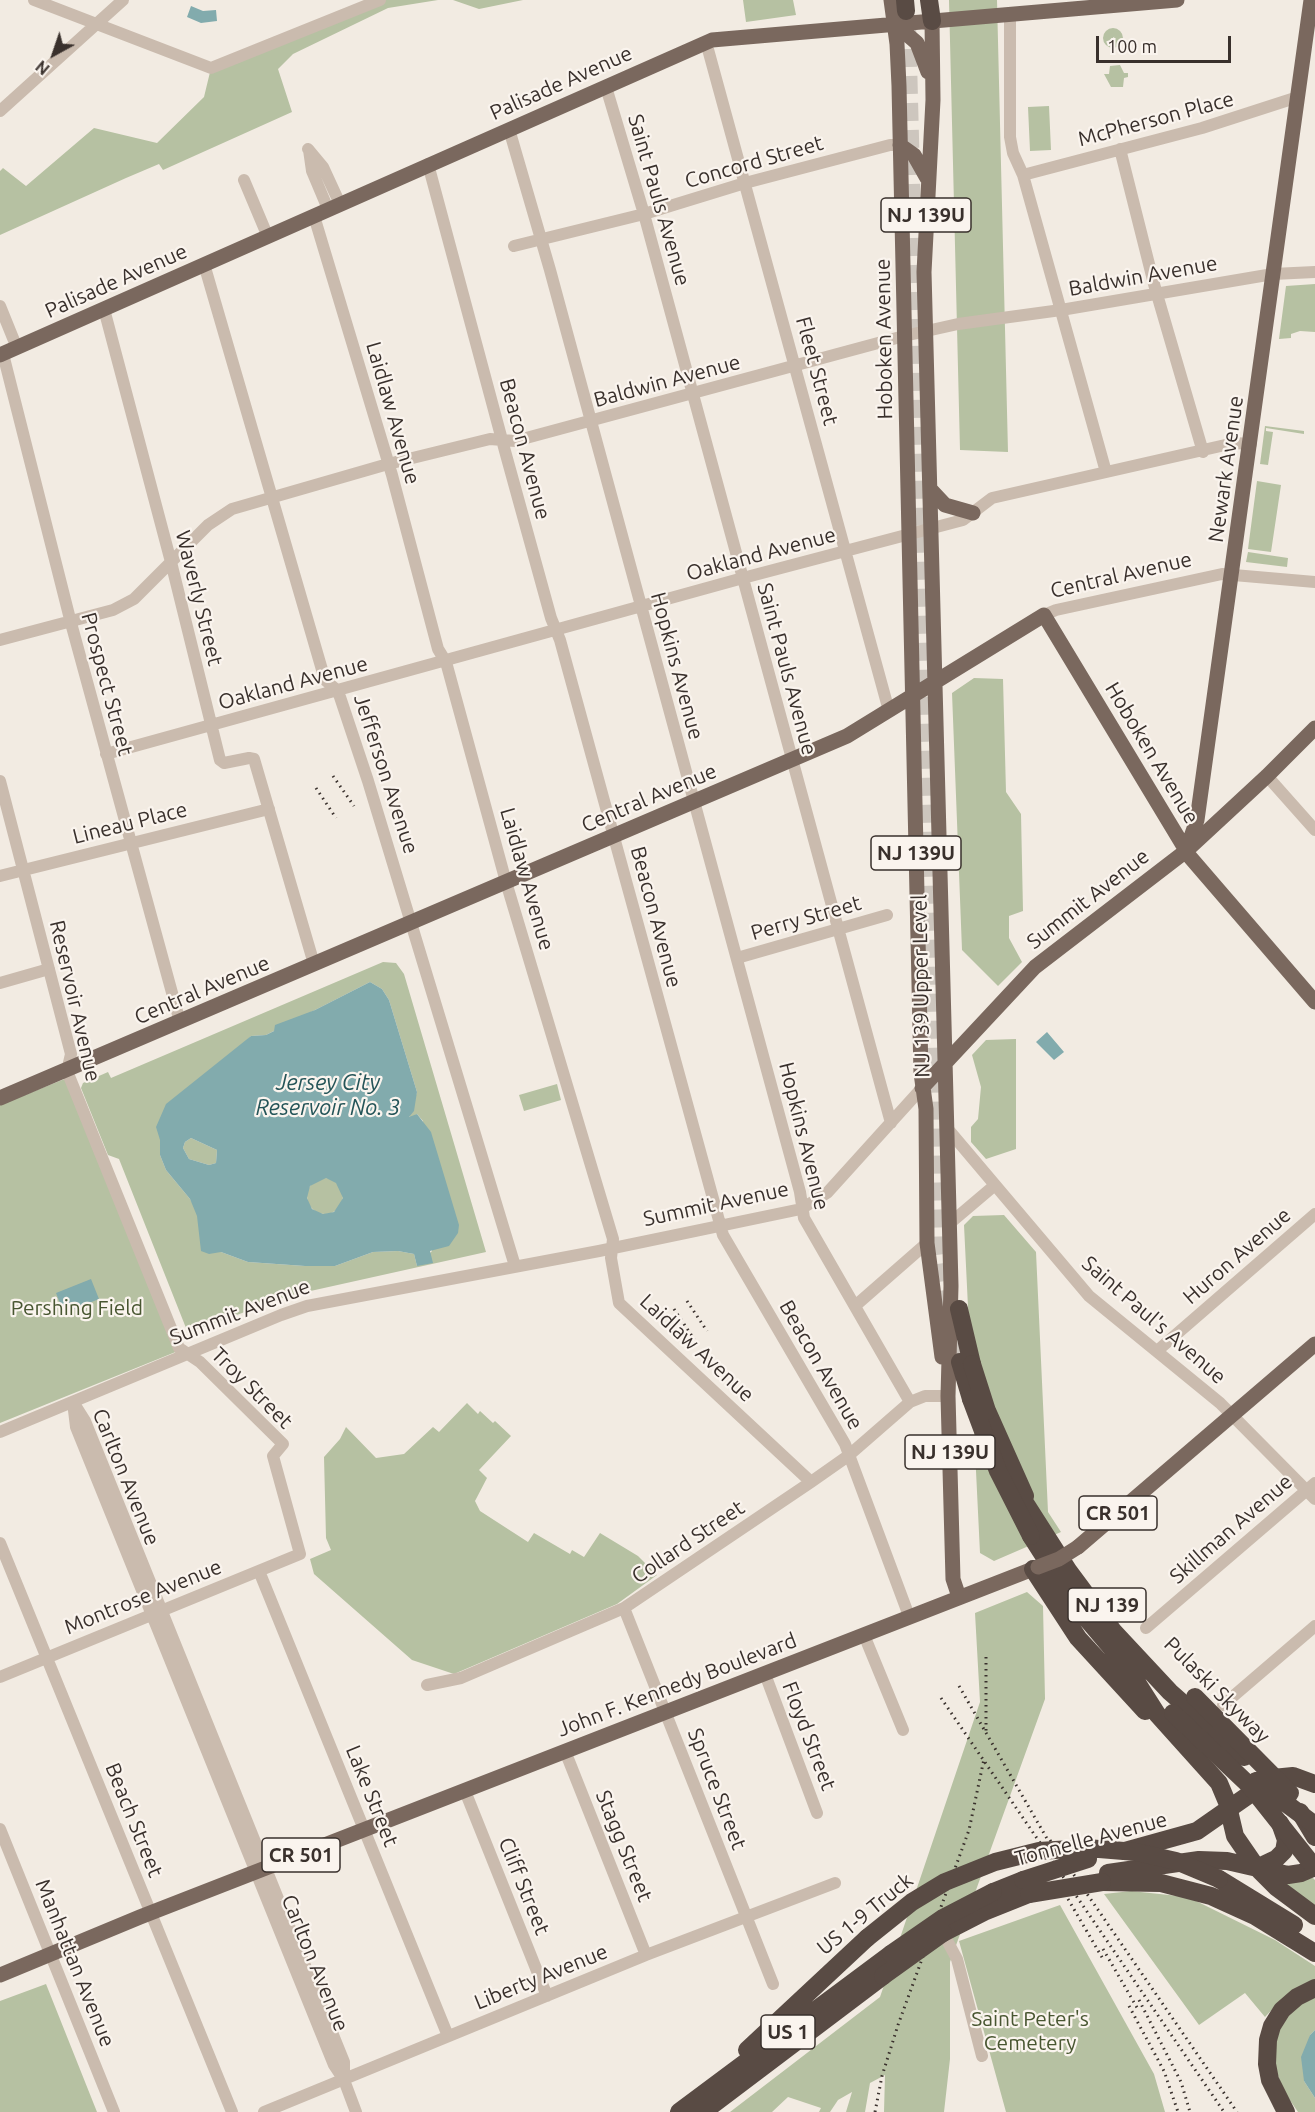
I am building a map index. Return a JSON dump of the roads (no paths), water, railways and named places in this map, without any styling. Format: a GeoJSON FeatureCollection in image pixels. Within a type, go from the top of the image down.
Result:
{"type":"FeatureCollection","features":[{"type":"Feature","properties":{"kind":"highway","name":"NJ 139"},"geometry":{"type":"LineString","coordinates":[[959,1309],[966,1363],[988,1413],[989,1426],[1008,1471],[1031,1510]]}},
{"type":"Feature","properties":{"kind":"highway","name":"Pulaski Skyway"},"geometry":{"type":"LineString","coordinates":[[966,1363],[971,1399],[998,1471],[1030,1536],[1075,1605],[1130,1671],[1173,1713],[1315,1825]]}},
{"type":"Feature","properties":{"kind":"highway","name":"Pulaski Skyway"},"geometry":{"type":"LineString","coordinates":[[1031,1510],[1122,1623],[1273,1778],[1315,1813]]}},
{"type":"Feature","properties":{"kind":"highway"},"geometry":{"type":"LineString","coordinates":[[1031,1510],[1076,1582],[1125,1645],[1170,1692],[1240,1754],[1265,1782],[1294,1803],[1315,1837]]}},
{"type":"Feature","properties":{"kind":"highway"},"geometry":{"type":"LineString","coordinates":[[1036,1568],[1062,1617],[1095,1658],[1139,1705],[1198,1758]]}},
{"type":"Feature","properties":{"kind":"highway"},"geometry":{"type":"LineString","coordinates":[[1130,1671],[1157,1714],[1219,1783],[1235,1836],[1257,1868],[1276,1887],[1315,1916]]}},
{"type":"Feature","properties":{"kind":"highway"},"geometry":{"type":"LineString","coordinates":[[1173,1713],[1250,1786],[1315,1867]]}},
{"type":"Feature","properties":{"kind":"highway"},"geometry":{"type":"LineString","coordinates":[[1240,1754],[1280,1765],[1308,1778]]}},
{"type":"Feature","properties":{"kind":"highway"},"geometry":{"type":"LineString","coordinates":[[1265,1782],[1281,1776],[1308,1778]]}},
{"type":"Feature","properties":{"kind":"highway"},"geometry":{"type":"LineString","coordinates":[[1257,1868],[1276,1859],[1285,1847],[1284,1832],[1272,1807],[1265,1782]]}},
{"type":"Feature","properties":{"kind":"highway","name":"Tonnelle Avenue"},"geometry":{"type":"LineString","coordinates":[[682,2110],[891,1954],[943,1918],[1026,1887],[1088,1859],[1185,1836],[1204,1828],[1265,1782]]}},
{"type":"Feature","properties":{"kind":"highway"},"geometry":{"type":"LineString","coordinates":[[1272,1807],[1288,1824],[1315,1844]]}},
{"type":"Feature","properties":{"kind":"highway","name":"US 1-9 Truck"},"geometry":{"type":"LineString","coordinates":[[682,2110],[867,1938],[912,1902],[952,1878],[995,1862],[1047,1850],[1087,1848],[1144,1854],[1191,1867],[1236,1888],[1315,1939]]}},
{"type":"Feature","properties":{"kind":"highway","name":"Tonnelle Avenue"},"geometry":{"type":"LineString","coordinates":[[1100,1879],[1147,1866],[1200,1860],[1227,1861],[1292,1875],[1315,1867]]}},
{"type":"Feature","properties":{"kind":"highway"},"geometry":{"type":"LineString","coordinates":[[1026,1887],[1100,1879],[1153,1882],[1211,1896],[1255,1916],[1315,1953]]}},
{"type":"Feature","properties":{"kind":"highway","name":"Tonnelle Avenue"},"geometry":{"type":"LineString","coordinates":[[703,2112],[943,1933],[994,1900]]}},
{"type":"Feature","properties":{"kind":"highway"},"geometry":{"type":"LineString","coordinates":[[1286,2112],[1276,2096],[1268,2072],[1266,2056],[1269,2033],[1278,2015],[1287,2005],[1315,1988]]}},
{"type":"Feature","properties":{"kind":"main road","name":"Hoboken Avenue"},"geometry":{"type":"LineString","coordinates":[[891,0],[914,9]]}},
{"type":"Feature","properties":{"kind":"main road","name":"Palisade Avenue"},"geometry":{"type":"LineString","coordinates":[[1,355],[706,42],[724,37],[914,9],[951,19],[1177,0]]}},
{"type":"Feature","properties":{"kind":"main road","name":"Newark Avenue"},"geometry":{"type":"LineString","coordinates":[[1186,851],[1197,819],[1298,97],[1309,57],[1311,0]]}},
{"type":"Feature","properties":{"kind":"main road","name":"Hoboken Avenue"},"geometry":{"type":"LineString","coordinates":[[914,9],[933,100],[927,178],[926,331],[929,432]]}},
{"type":"Feature","properties":{"kind":"main road","name":"Hoboken Avenue"},"geometry":{"type":"LineString","coordinates":[[910,533],[900,145],[914,9]]}},
{"type":"Feature","properties":{"kind":"main road"},"geometry":{"type":"LineString","coordinates":[[914,9],[910,36],[920,49],[927,65],[933,100]]}},
{"type":"Feature","properties":{"kind":"main road"},"geometry":{"type":"LineString","coordinates":[[900,145],[914,155],[927,178]]}},
{"type":"Feature","properties":{"kind":"main road","name":"NJ 139 Upper Level"},"geometry":{"type":"LineString","coordinates":[[929,432],[951,1316],[948,1396],[953,1579],[959,1597]]}},
{"type":"Feature","properties":{"kind":"main road"},"geometry":{"type":"LineString","coordinates":[[930,489],[945,505],[973,513]]}},
{"type":"Feature","properties":{"kind":"main road","name":"NJ 139 Upper Level"},"geometry":{"type":"LineString","coordinates":[[910,533],[922,1088],[926,1109],[927,1244],[948,1396]]}},
{"type":"Feature","properties":{"kind":"main road","name":"Hoboken Avenue"},"geometry":{"type":"LineString","coordinates":[[1044,615],[1186,851]]}},
{"type":"Feature","properties":{"kind":"main road","name":"Central Avenue"},"geometry":{"type":"LineString","coordinates":[[0,1098],[847,736],[1044,615]]}},
{"type":"Feature","properties":{"kind":"main road","name":"Summit Avenue"},"geometry":{"type":"LineString","coordinates":[[922,1088],[1035,967],[1186,851],[1268,776],[1315,728]]}},
{"type":"Feature","properties":{"kind":"main road"},"geometry":{"type":"LineString","coordinates":[[1186,851],[1315,1002]]}},
{"type":"Feature","properties":{"kind":"main road","name":"John F. Kennedy Boulevard"},"geometry":{"type":"LineString","coordinates":[[0,1975],[150,1913],[1059,1559],[1078,1547],[1315,1344]]}},
{"type":"Feature","properties":{"kind":"street"},"geometry":{"type":"LineString","coordinates":[[34,0],[94,26],[211,68],[380,0]]}},
{"type":"Feature","properties":{"kind":"street"},"geometry":{"type":"LineString","coordinates":[[0,111],[123,0]]}},
{"type":"Feature","properties":{"kind":"street"},"geometry":{"type":"LineString","coordinates":[[1007,14],[1010,137],[1013,153],[1023,175],[1106,472]]}},
{"type":"Feature","properties":{"kind":"street","name":"Fleet Street"},"geometry":{"type":"LineString","coordinates":[[706,42],[889,711]]}},
{"type":"Feature","properties":{"kind":"street","name":"Saint Pauls Avenue"},"geometry":{"type":"LineString","coordinates":[[606,87],[644,214],[836,929],[891,1123]]}},
{"type":"Feature","properties":{"kind":"street","name":"McPherson Place"},"geometry":{"type":"LineString","coordinates":[[1023,175],[1202,128],[1298,97]]}},
{"type":"Feature","properties":{"kind":"street","name":"Hopkins Avenue"},"geometry":{"type":"LineString","coordinates":[[509,129],[541,239],[800,1192],[801,1209],[807,1226],[910,1402]]}},
{"type":"Feature","properties":{"kind":"street","name":"Concord Street"},"geometry":{"type":"LineString","coordinates":[[514,246],[644,214],[745,183],[890,145],[900,145]]}},
{"type":"Feature","properties":{"kind":"street"},"geometry":{"type":"LineString","coordinates":[[1120,149],[1156,294],[1203,452]]}},
{"type":"Feature","properties":{"kind":"street","name":"Beacon Avenue"},"geometry":{"type":"LineString","coordinates":[[428,164],[502,440],[614,835],[720,1226],[723,1235],[845,1444],[909,1616]]}},
{"type":"Feature","properties":{"kind":"street"},"geometry":{"type":"LineString","coordinates":[[244,180],[268,237]]}},
{"type":"Feature","properties":{"kind":"street","name":"Laidlaw Avenue"},"geometry":{"type":"LineString","coordinates":[[327,210],[388,464],[438,649],[446,662],[506,882],[613,1239],[611,1258],[619,1303],[812,1482]]}},
{"type":"Feature","properties":{"kind":"street","name":"Jefferson Avenue"},"geometry":{"type":"LineString","coordinates":[[204,264],[274,497],[325,680],[338,691],[412,922],[515,1266]]}},
{"type":"Feature","properties":{"kind":"street","name":"Baldwin Avenue"},"geometry":{"type":"LineString","coordinates":[[0,640],[113,610],[134,599],[208,525],[232,508],[388,464],[490,439],[515,441],[904,336],[958,324],[1061,310],[1273,274],[1315,272]]}},
{"type":"Feature","properties":{"kind":"street"},"geometry":{"type":"LineString","coordinates":[[0,306],[17,348]]}},
{"type":"Feature","properties":{"kind":"street","name":"Waverly Street"},"geometry":{"type":"LineString","coordinates":[[104,309],[171,562],[220,760],[224,763],[254,759],[314,964]]}},
{"type":"Feature","properties":{"kind":"street","name":"Prospect Street"},"geometry":{"type":"LineString","coordinates":[[1,355],[70,622],[180,1023]]}},
{"type":"Feature","properties":{"kind":"street","name":"Oakland Avenue"},"geometry":{"type":"LineString","coordinates":[[106,754],[446,662],[556,629],[963,520],[992,498],[1203,452],[1234,443],[1251,444]]}},
{"type":"Feature","properties":{"kind":"street","name":"Central Avenue"},"geometry":{"type":"LineString","coordinates":[[1044,615],[1056,610],[1222,574],[1315,582]]}},
{"type":"Feature","properties":{"kind":"street"},"geometry":{"type":"LineString","coordinates":[[1268,776],[1315,830]]}},
{"type":"Feature","properties":{"kind":"street","name":"Reservoir Avenue"},"geometry":{"type":"LineString","coordinates":[[0,780],[70,1054],[67,1071],[179,1347],[188,1354]]}},
{"type":"Feature","properties":{"kind":"street","name":"Lineau Place"},"geometry":{"type":"LineString","coordinates":[[0,876],[129,842],[269,809]]}},
{"type":"Feature","properties":{"kind":"street","name":"Perry Street"},"geometry":{"type":"LineString","coordinates":[[736,958],[887,915]]}},
{"type":"Feature","properties":{"kind":"street"},"geometry":{"type":"LineString","coordinates":[[0,983],[49,969]]}},
{"type":"Feature","properties":{"kind":"street","name":"Summit Avenue"},"geometry":{"type":"LineString","coordinates":[[0,1432],[281,1315],[308,1306],[613,1248],[801,1209],[826,1193],[922,1088]]}},
{"type":"Feature","properties":{"kind":"street","name":"Saint Paul's Avenue"},"geometry":{"type":"LineString","coordinates":[[946,1127],[1082,1289],[1233,1415],[1312,1490]]}},
{"type":"Feature","properties":{"kind":"street"},"geometry":{"type":"LineString","coordinates":[[949,1224],[995,1185]]}},
{"type":"Feature","properties":{"kind":"street","name":"Huron Avenue"},"geometry":{"type":"LineString","coordinates":[[1157,1351],[1315,1214]]}},
{"type":"Feature","properties":{"kind":"street"},"geometry":{"type":"LineString","coordinates":[[855,1306],[927,1244]]}},
{"type":"Feature","properties":{"kind":"street","name":"Troy Street"},"geometry":{"type":"LineString","coordinates":[[188,1354],[200,1362],[283,1444],[273,1456],[300,1554]]}},
{"type":"Feature","properties":{"kind":"street","name":"Collard Street"},"geometry":{"type":"LineString","coordinates":[[427,1685],[461,1678],[624,1608],[812,1482],[848,1456],[910,1402],[925,1396],[948,1396]]}},
{"type":"Feature","properties":{"kind":"street","name":"Carlton Avenue"},"geometry":{"type":"LineString","coordinates":[[73,1402],[85,1421],[125,1537],[312,1997],[344,2062],[344,2080],[357,2112]]}},
{"type":"Feature","properties":{"kind":"street","name":"Skillman Avenue"},"geometry":{"type":"LineString","coordinates":[[1146,1628],[1312,1490]]}},
{"type":"Feature","properties":{"kind":"street","name":"Beach Street"},"geometry":{"type":"LineString","coordinates":[[0,1543],[232,2112]]}},
{"type":"Feature","properties":{"kind":"street","name":"Montrose Avenue"},"geometry":{"type":"LineString","coordinates":[[0,1677],[300,1554]]}},
{"type":"Feature","properties":{"kind":"street","name":"Lake Street"},"geometry":{"type":"LineString","coordinates":[[259,1571],[448,2036]]}},
{"type":"Feature","properties":{"kind":"street","name":"Spruce Street"},"geometry":{"type":"LineString","coordinates":[[624,1608],[773,1984]]}},
{"type":"Feature","properties":{"kind":"street"},"geometry":{"type":"LineString","coordinates":[[1223,1705],[1315,1626]]}},
{"type":"Feature","properties":{"kind":"street"},"geometry":{"type":"LineString","coordinates":[[864,1635],[903,1730]]}},
{"type":"Feature","properties":{"kind":"street","name":"Floyd Street"},"geometry":{"type":"LineString","coordinates":[[765,1674],[817,1813]]}},
{"type":"Feature","properties":{"kind":"street","name":"Stagg Street"},"geometry":{"type":"LineString","coordinates":[[565,1751],[646,1955]]}},
{"type":"Feature","properties":{"kind":"street","name":"Cliff Street"},"geometry":{"type":"LineString","coordinates":[[465,1791],[547,1996]]}},
{"type":"Feature","properties":{"kind":"street","name":"Manhattan Avenue"},"geometry":{"type":"LineString","coordinates":[[0,1829],[114,2112]]}},
{"type":"Feature","properties":{"kind":"street","name":"Liberty Avenue"},"geometry":{"type":"LineString","coordinates":[[264,2112],[646,1955],[835,1882]]}},
{"type":"Feature","properties":{"kind":"street"},"geometry":{"type":"LineString","coordinates":[[943,1933],[957,1959],[982,2056]]}},
{"type":"Feature","properties":{"kind":"water"},"geometry":{"type":"Polygon","coordinates":[[[191,6],[203,11],[216,10],[217,21],[201,23],[187,17],[191,6]]]}},
{"type":"Feature","properties":{"kind":"water","name":"Jersey City Reservoir No. 3"},"geometry":{"type":"Polygon","coordinates":[[[370,982],[382,989],[389,1000],[417,1092],[414,1111],[409,1117],[417,1114],[431,1132],[459,1225],[458,1233],[449,1246],[430,1251],[433,1263],[417,1266],[414,1254],[398,1251],[373,1252],[335,1266],[305,1266],[248,1262],[221,1252],[209,1254],[201,1251],[197,1216],[190,1199],[166,1170],[160,1155],[160,1140],[156,1127],[166,1104],[251,1036],[266,1035],[274,1031],[275,1025],[315,1010],[370,982]],[[191,1138],[185,1142],[183,1148],[189,1159],[209,1165],[216,1163],[217,1150],[191,1138]],[[326,1178],[310,1186],[307,1198],[312,1209],[323,1214],[334,1212],[343,1198],[336,1183],[326,1178]]]}},
{"type":"Feature","properties":{"kind":"water"},"geometry":{"type":"Polygon","coordinates":[[[1047,1032],[1064,1052],[1054,1060],[1036,1042],[1047,1032]]]}},
{"type":"Feature","properties":{"kind":"water"},"geometry":{"type":"Polygon","coordinates":[[[91,1279],[99,1299],[64,1313],[56,1293],[91,1279]]]}},
{"type":"Feature","properties":{"kind":"water"},"geometry":{"type":"Polygon","coordinates":[[[1315,2030],[1315,2098],[1304,2081],[1301,2057],[1310,2035],[1315,2030]]]}},
{"type":"Feature","properties":{"kind":"tunnel"},"geometry":{"type":"LineString","coordinates":[[907,22],[939,1251],[946,1305],[960,1362]]}},
{"type":"Feature","properties":{"kind":"railway"},"geometry":{"type":"LineString","coordinates":[[333,776],[354,806]]}},
{"type":"Feature","properties":{"kind":"railway"},"geometry":{"type":"LineString","coordinates":[[316,788],[336,818]]}},
{"type":"Feature","properties":{"kind":"railway"},"geometry":{"type":"LineString","coordinates":[[687,1301],[707,1331]]}},
{"type":"Feature","properties":{"kind":"railway"},"geometry":{"type":"LineString","coordinates":[[674,1309],[694,1339]]}},
{"type":"Feature","properties":{"kind":"railway"},"geometry":{"type":"LineString","coordinates":[[986,1657],[986,1732]]}},
{"type":"Feature","properties":{"kind":"railway"},"geometry":{"type":"LineString","coordinates":[[959,1686],[1053,1849]]}},
{"type":"Feature","properties":{"kind":"railway"},"geometry":{"type":"LineString","coordinates":[[941,1698],[1224,2112]]}},
{"type":"Feature","properties":{"kind":"railway"},"geometry":{"type":"LineString","coordinates":[[875,2112],[882,2076],[898,2025],[969,1830],[984,1759]]}},
{"type":"Feature","properties":{"kind":"railway"},"geometry":{"type":"LineString","coordinates":[[1050,1840],[1237,2112]]}},
{"type":"Feature","properties":{"kind":"railway"},"geometry":{"type":"LineString","coordinates":[[1068,1899],[1103,1959]]}},
{"type":"Feature","properties":{"kind":"railway"},"geometry":{"type":"LineString","coordinates":[[1103,1949],[1139,2011]]}},
{"type":"Feature","properties":{"kind":"railway"},"geometry":{"type":"LineString","coordinates":[[1139,2000],[1181,2082],[1190,2112]]}},
{"type":"Feature","properties":{"kind":"railway"},"geometry":{"type":"LineString","coordinates":[[1129,2006],[1164,2071],[1178,2112]]}},
{"type":"Feature","properties":{"kind":"park label","name":"Pershing Field"},"geometry":{"type":"Point","coordinates":[77,1308]}},
{"type":"Feature","properties":{"kind":"park label","name":"Saint Peter's Cemetery"},"geometry":{"type":"Point","coordinates":[1030,2031]}}]}
